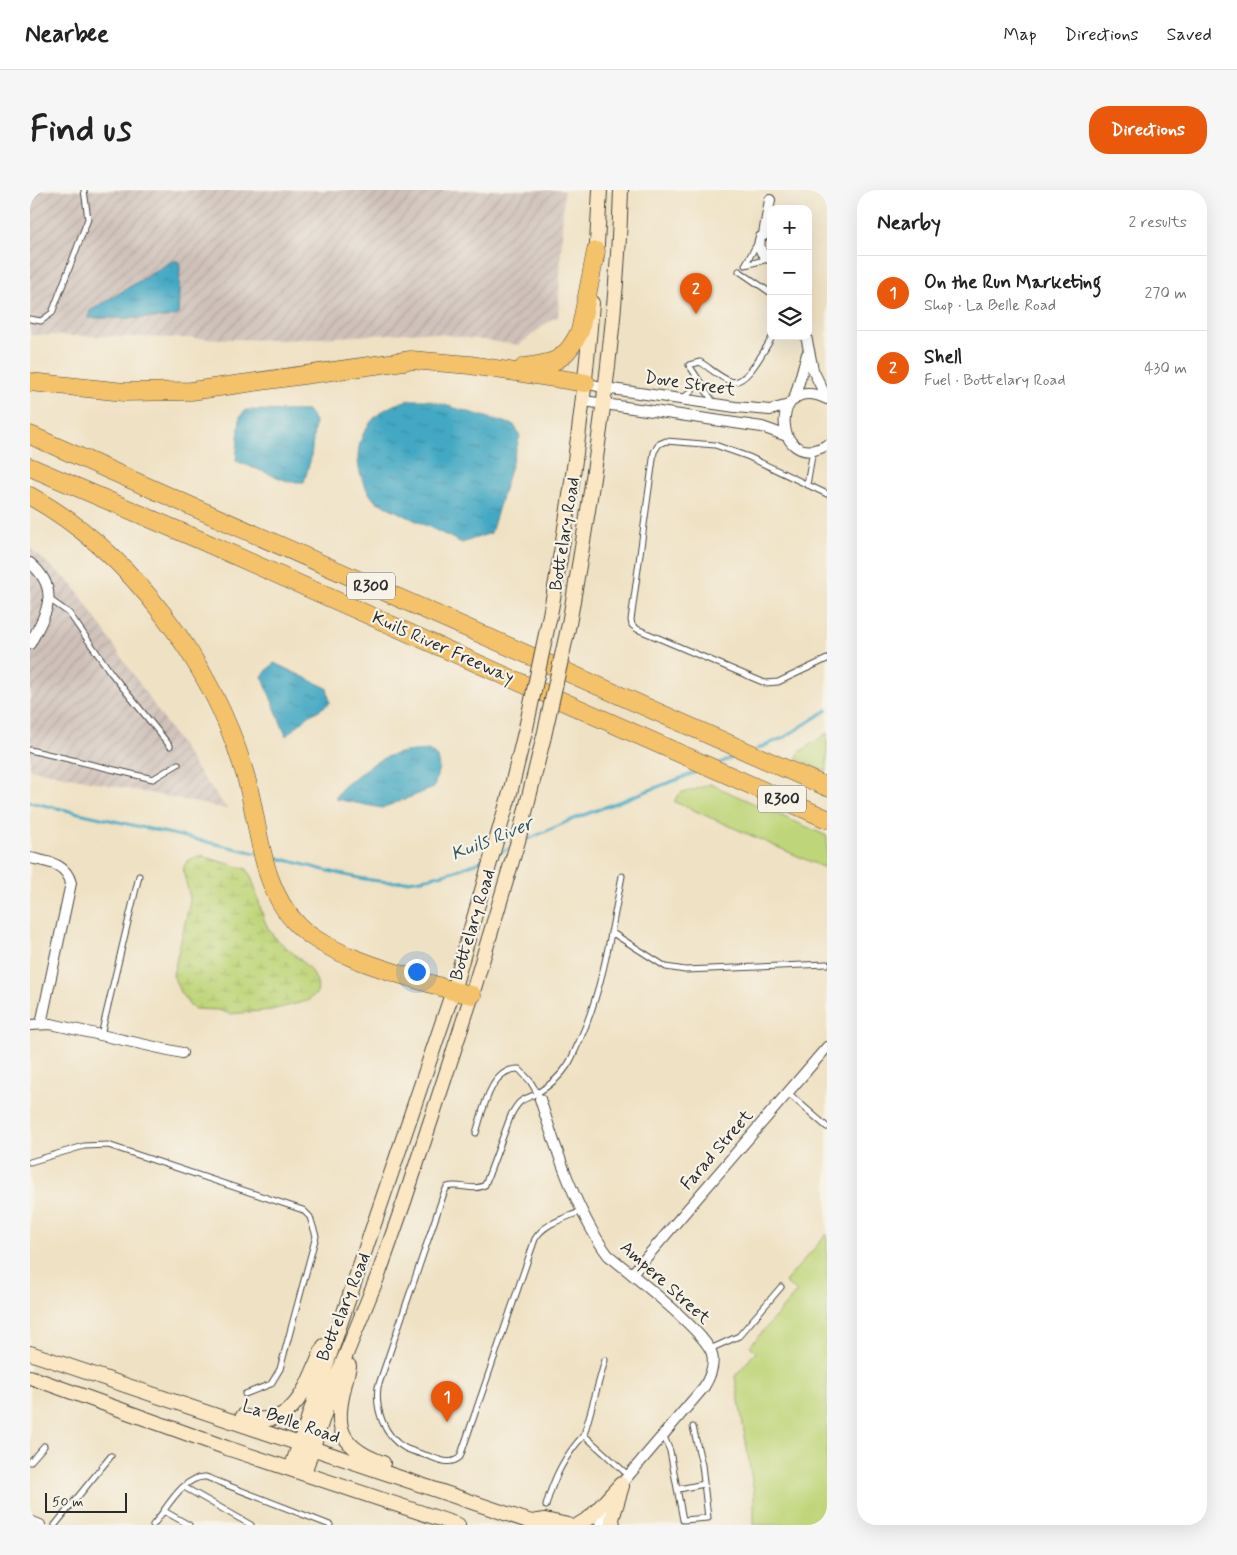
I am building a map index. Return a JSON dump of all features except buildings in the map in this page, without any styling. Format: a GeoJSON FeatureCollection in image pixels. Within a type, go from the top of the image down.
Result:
{"type":"FeatureCollection","features":[{"type":"Feature","properties":{"kind":"highway"},"geometry":{"type":"LineString","coordinates":[[501,370],[548,365],[562,358],[568,352],[580,331],[596,251]]}},
{"type":"Feature","properties":{"kind":"highway"},"geometry":{"type":"LineString","coordinates":[[30,382],[124,392],[191,391],[411,360],[501,370],[586,383]]}},
{"type":"Feature","properties":{"kind":"highway","name":"Kuils River Freeway"},"geometry":{"type":"LineString","coordinates":[[30,435],[827,787]]}},
{"type":"Feature","properties":{"kind":"highway","name":"Kuils River Freeway"},"geometry":{"type":"LineString","coordinates":[[30,467],[200,540],[827,819]]}},
{"type":"Feature","properties":{"kind":"highway"},"geometry":{"type":"LineString","coordinates":[[30,496],[80,531],[120,566],[151,599],[177,633],[202,672],[222,712],[245,772],[268,873],[280,903],[299,927],[336,952],[453,991],[472,995]]}},
{"type":"Feature","properties":{"kind":"main road","name":"Bottelary Road"},"geometry":{"type":"LineString","coordinates":[[306,1447],[343,1316],[453,991],[478,910],[526,728],[565,532],[584,401],[600,190]]}},
{"type":"Feature","properties":{"kind":"main road","name":"Bottelary Road"},"geometry":{"type":"LineString","coordinates":[[297,1471],[359,1322],[401,1211],[500,907],[532,789],[569,624],[586,528],[605,388],[616,283],[620,190]]}},
{"type":"Feature","properties":{"kind":"main road"},"geometry":{"type":"LineString","coordinates":[[112,1381],[156,1388],[254,1420],[275,1418],[299,1402],[325,1344],[343,1316]]}},
{"type":"Feature","properties":{"kind":"main road"},"geometry":{"type":"LineString","coordinates":[[359,1322],[339,1409],[342,1433],[356,1451],[391,1466],[406,1480]]}},
{"type":"Feature","properties":{"kind":"main road","name":"La Belle Road"},"geometry":{"type":"LineString","coordinates":[[30,1353],[536,1524],[544,1520],[568,1525]]}},
{"type":"Feature","properties":{"kind":"main road"},"geometry":{"type":"LineString","coordinates":[[30,1376],[226,1448],[458,1525]]}},
{"type":"Feature","properties":{"kind":"main road"},"geometry":{"type":"LineString","coordinates":[[578,1525],[590,1517],[624,1479]]}},
{"type":"Feature","properties":{"kind":"main road"},"geometry":{"type":"LineString","coordinates":[[613,1525],[612,1519],[624,1479]]}},
{"type":"Feature","properties":{"kind":"street"},"geometry":{"type":"LineString","coordinates":[[767,256],[760,250],[765,235],[770,199]]}},
{"type":"Feature","properties":{"kind":"street"},"geometry":{"type":"LineString","coordinates":[[807,340],[814,370],[827,399]]}},
{"type":"Feature","properties":{"kind":"street"},"geometry":{"type":"LineString","coordinates":[[787,436],[783,420],[792,402],[808,351]]}},
{"type":"Feature","properties":{"kind":"street","name":"Dove Street"},"geometry":{"type":"LineString","coordinates":[[586,383],[605,388],[679,399],[770,410],[810,394],[827,399]]}},
{"type":"Feature","properties":{"kind":"street","name":"Dove Street"},"geometry":{"type":"LineString","coordinates":[[584,401],[762,426],[787,436],[798,447],[813,450]]}},
{"type":"Feature","properties":{"kind":"street"},"geometry":{"type":"LineString","coordinates":[[813,450],[827,445]]}},
{"type":"Feature","properties":{"kind":"street"},"geometry":{"type":"LineString","coordinates":[[30,563],[45,579],[49,588],[46,614],[30,644]]}},
{"type":"Feature","properties":{"kind":"street"},"geometry":{"type":"LineString","coordinates":[[30,858],[59,865],[68,874],[72,883],[41,1024]]}},
{"type":"Feature","properties":{"kind":"street"},"geometry":{"type":"LineString","coordinates":[[30,1025],[41,1024],[101,1035],[182,1053]]}},
{"type":"Feature","properties":{"kind":"street","name":"Farad Street"},"geometry":{"type":"LineString","coordinates":[[632,1274],[827,1047]]}},
{"type":"Feature","properties":{"kind":"street","name":"Ampere Street"},"geometry":{"type":"LineString","coordinates":[[539,1096],[590,1230],[608,1255],[632,1274],[699,1335],[710,1348],[713,1362],[708,1379],[624,1479],[608,1505],[600,1525]]}},
{"type":"Feature","properties":{"kind":"street"},"geometry":{"type":"LineString","coordinates":[[30,1521],[40,1525]]}},
{"type":"Feature","properties":{"kind":"lane"},"geometry":{"type":"LineString","coordinates":[[30,318],[41,321],[52,313],[88,219],[84,190]]}},
{"type":"Feature","properties":{"kind":"lane"},"geometry":{"type":"LineString","coordinates":[[765,235],[745,266],[767,260]]}},
{"type":"Feature","properties":{"kind":"lane"},"geometry":{"type":"LineString","coordinates":[[739,271],[767,290]]}},
{"type":"Feature","properties":{"kind":"lane"},"geometry":{"type":"LineString","coordinates":[[714,404],[689,365],[700,362],[729,381],[742,381],[770,340]]}},
{"type":"Feature","properties":{"kind":"lane"},"geometry":{"type":"LineString","coordinates":[[679,399],[692,391],[695,377]]}},
{"type":"Feature","properties":{"kind":"lane"},"geometry":{"type":"LineString","coordinates":[[827,494],[749,457],[715,445],[670,441],[659,444],[654,452],[631,620],[632,625],[637,630],[765,683],[778,682],[827,659]]}},
{"type":"Feature","properties":{"kind":"lane"},"geometry":{"type":"LineString","coordinates":[[807,485],[813,450]]}},
{"type":"Feature","properties":{"kind":"lane"},"geometry":{"type":"LineString","coordinates":[[49,599],[69,613],[111,672],[170,746]]}},
{"type":"Feature","properties":{"kind":"lane"},"geometry":{"type":"LineString","coordinates":[[30,750],[153,779],[178,764]]}},
{"type":"Feature","properties":{"kind":"lane"},"geometry":{"type":"LineString","coordinates":[[101,1035],[139,876]]}},
{"type":"Feature","properties":{"kind":"lane"},"geometry":{"type":"LineString","coordinates":[[582,1211],[546,1226],[539,1231],[535,1238],[460,1457],[451,1462],[442,1461],[398,1443],[384,1424],[377,1399],[378,1387],[444,1193],[447,1188],[454,1185],[479,1188],[485,1185],[511,1115],[524,1097],[539,1096],[558,1078],[568,1065],[582,1034],[600,984],[622,876]]}},
{"type":"Feature","properties":{"kind":"lane"},"geometry":{"type":"LineString","coordinates":[[611,932],[666,967],[685,970],[827,964]]}},
{"type":"Feature","properties":{"kind":"lane"},"geometry":{"type":"LineString","coordinates":[[476,1132],[487,1100],[496,1080],[502,1073],[511,1069],[519,1069],[539,1096]]}},
{"type":"Feature","properties":{"kind":"lane"},"geometry":{"type":"LineString","coordinates":[[788,1093],[827,1127]]}},
{"type":"Feature","properties":{"kind":"lane"},"geometry":{"type":"LineString","coordinates":[[30,1162],[84,1146],[108,1145],[303,1210],[310,1217],[316,1236],[314,1249],[280,1369],[271,1384],[246,1394]]}},
{"type":"Feature","properties":{"kind":"lane"},"geometry":{"type":"LineString","coordinates":[[710,1348],[739,1336],[781,1288]]}},
{"type":"Feature","properties":{"kind":"lane"},"geometry":{"type":"LineString","coordinates":[[546,1506],[558,1469],[569,1452],[584,1435],[605,1360]]}},
{"type":"Feature","properties":{"kind":"lane"},"geometry":{"type":"LineString","coordinates":[[663,1433],[670,1451],[679,1489],[683,1520],[708,1518],[704,1484],[693,1426]]}},
{"type":"Feature","properties":{"kind":"lane"},"geometry":{"type":"LineString","coordinates":[[584,1435],[624,1479]]}},
{"type":"Feature","properties":{"kind":"lane"},"geometry":{"type":"LineString","coordinates":[[30,1462],[44,1446]]}},
{"type":"Feature","properties":{"kind":"lane"},"geometry":{"type":"LineString","coordinates":[[55,1525],[111,1456]]}},
{"type":"Feature","properties":{"kind":"lane"},"geometry":{"type":"LineString","coordinates":[[152,1525],[193,1478],[206,1476],[330,1525]]}},
{"type":"Feature","properties":{"kind":"lane"},"geometry":{"type":"LineString","coordinates":[[679,1489],[704,1484]]}},
{"type":"Feature","properties":{"kind":"lane"},"geometry":{"type":"LineString","coordinates":[[184,1487],[251,1525]]}},
{"type":"Feature","properties":{"kind":"lane"},"geometry":{"type":"LineString","coordinates":[[164,1511],[189,1525]]}},
{"type":"Feature","properties":{"kind":"shaded area"},"geometry":{"type":"Polygon","coordinates":[[[30,190],[564,190],[558,318],[553,318],[519,345],[424,332],[284,340],[30,335],[30,190]]]}},
{"type":"Feature","properties":{"kind":"shaded area"},"geometry":{"type":"Polygon","coordinates":[[[30,548],[73,585],[199,772],[227,809],[30,769],[30,548]]]}},
{"type":"Feature","properties":{"kind":"green space"},"geometry":{"type":"Polygon","coordinates":[[[827,733],[827,772],[796,758],[801,751],[827,733]]]}},
{"type":"Feature","properties":{"kind":"green space"},"geometry":{"type":"Polygon","coordinates":[[[710,784],[827,836],[827,869],[675,802],[675,799],[682,792],[710,784]]]}},
{"type":"Feature","properties":{"kind":"green space"},"geometry":{"type":"Polygon","coordinates":[[[201,856],[247,869],[268,928],[278,940],[309,968],[314,976],[317,993],[307,1001],[271,1010],[230,1014],[219,1010],[195,1009],[190,1006],[180,992],[173,975],[190,901],[184,867],[186,862],[201,856]]]}},
{"type":"Feature","properties":{"kind":"green space"},"geometry":{"type":"Polygon","coordinates":[[[827,1234],[827,1525],[754,1525],[754,1492],[735,1376],[756,1352],[750,1346],[797,1292],[785,1282],[827,1234]]]}},
{"type":"Feature","properties":{"kind":"water"},"geometry":{"type":"Polygon","coordinates":[[[172,261],[179,261],[180,268],[178,315],[167,318],[88,318],[90,311],[172,261]]]}},
{"type":"Feature","properties":{"kind":"water"},"geometry":{"type":"Polygon","coordinates":[[[411,400],[427,400],[514,425],[520,436],[491,533],[462,543],[375,501],[365,486],[359,470],[358,454],[361,439],[368,426],[379,414],[393,405],[411,400]]]}},
{"type":"Feature","properties":{"kind":"water"},"geometry":{"type":"Polygon","coordinates":[[[245,410],[309,411],[315,421],[311,458],[304,482],[290,482],[236,461],[240,417],[245,410]]]}},
{"type":"Feature","properties":{"kind":"water"},"geometry":{"type":"Polygon","coordinates":[[[274,663],[327,688],[330,703],[306,718],[286,736],[262,676],[274,663]]]}},
{"type":"Feature","properties":{"kind":"water"},"geometry":{"type":"Polygon","coordinates":[[[429,750],[437,757],[439,767],[434,788],[382,808],[335,799],[345,786],[380,760],[396,754],[429,750]]]}},
{"type":"Feature","properties":{"kind":"waterway","name":"Kuils River"},"geometry":{"type":"LineString","coordinates":[[757,749],[785,737],[827,710]]}},
{"type":"Feature","properties":{"kind":"waterway","name":"Kuils River"},"geometry":{"type":"LineString","coordinates":[[720,763],[739,755]]}},
{"type":"Feature","properties":{"kind":"waterway","name":"Kuils River"},"geometry":{"type":"LineString","coordinates":[[522,842],[571,820],[702,770]]}},
{"type":"Feature","properties":{"kind":"waterway","name":"Kuils River"},"geometry":{"type":"LineString","coordinates":[[30,802],[256,853]]}},
{"type":"Feature","properties":{"kind":"waterway","name":"Kuils River"},"geometry":{"type":"LineString","coordinates":[[497,854],[512,847]]}},
{"type":"Feature","properties":{"kind":"waterway","name":"Kuils River"},"geometry":{"type":"LineString","coordinates":[[270,856],[349,876],[394,882],[418,880],[442,874],[487,858]]}},
{"type":"Feature","properties":{"kind":"place","name":"Shell"},"geometry":{"type":"Point","coordinates":[696,314]}},
{"type":"Feature","properties":{"kind":"place","name":"On the Run Marketing"},"geometry":{"type":"Point","coordinates":[447,1422]}}]}
